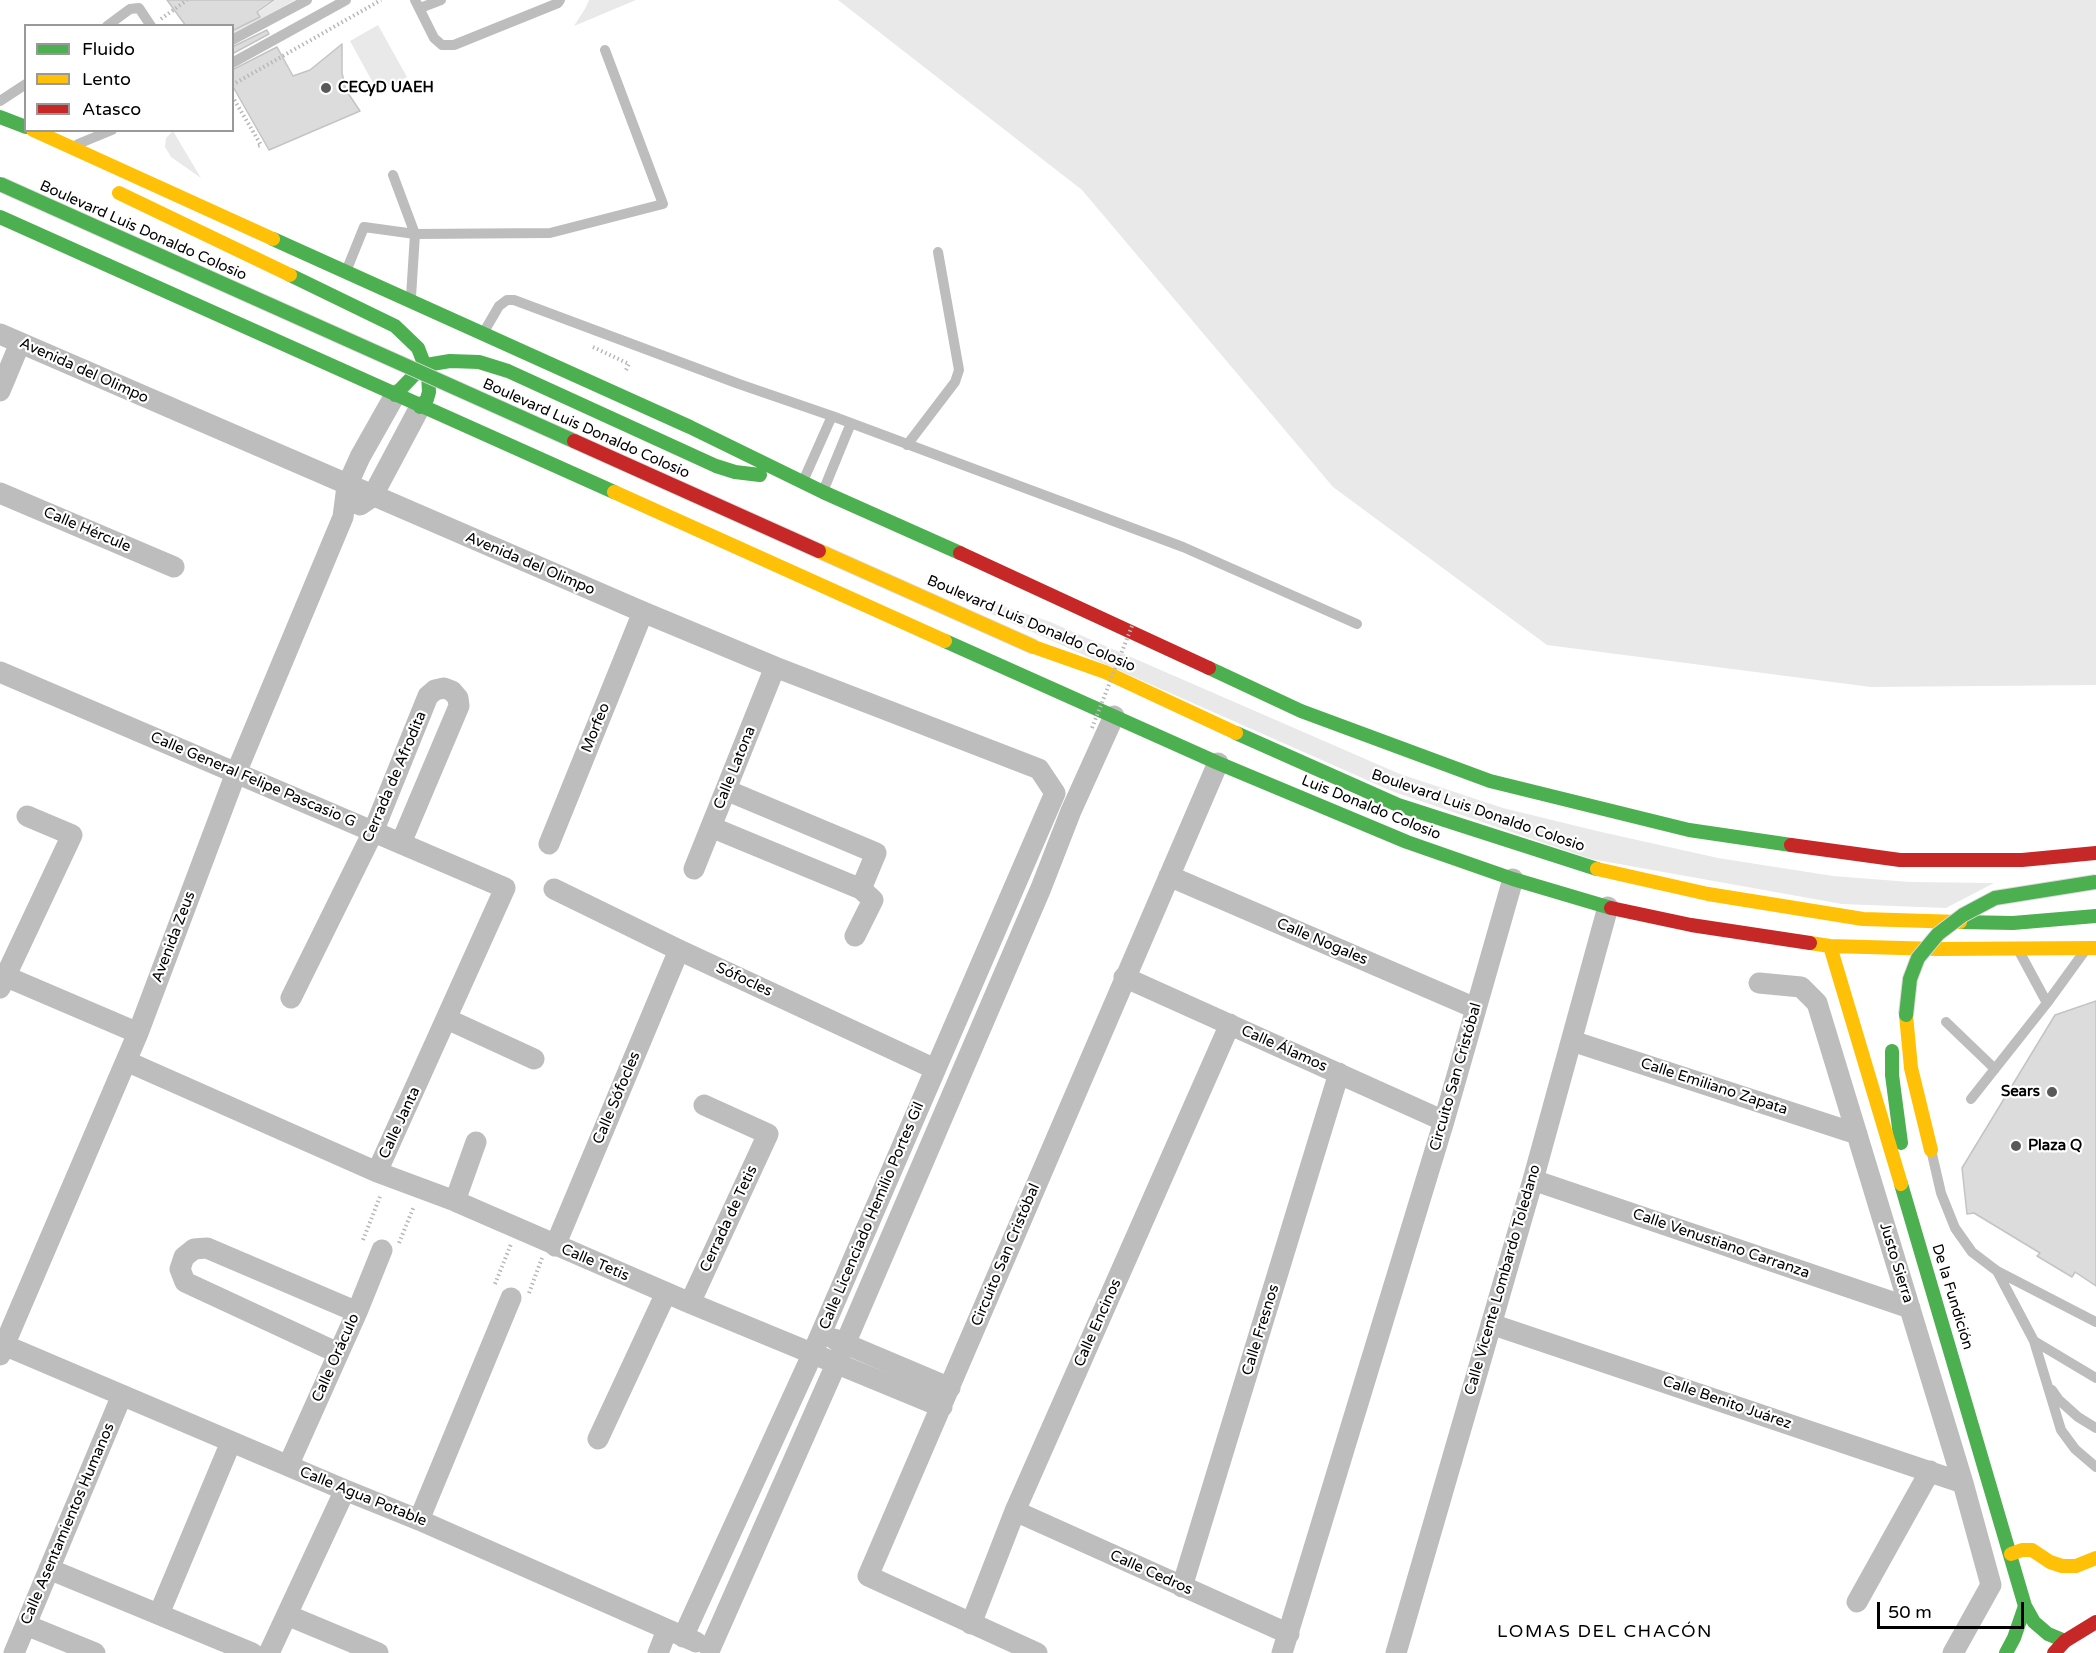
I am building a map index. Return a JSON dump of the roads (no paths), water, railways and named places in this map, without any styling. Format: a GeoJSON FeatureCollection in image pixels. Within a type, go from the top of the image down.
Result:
{"type":"FeatureCollection","features":[{"type":"Feature","properties":{"kind":"main road"},"geometry":{"type":"LineString","coordinates":[[0,117],[24,126]]}},
{"type":"Feature","properties":{"kind":"main road"},"geometry":{"type":"LineString","coordinates":[[39,133],[69,153],[411,300],[1301,711],[1490,781],[1689,830],[1900,860],[2022,861],[2096,853]]}},
{"type":"Feature","properties":{"kind":"main road","name":"Boulevard Luis Donaldo Colosio"},"geometry":{"type":"LineString","coordinates":[[0,184],[1034,647],[1105,672],[1289,758],[1398,805],[1598,869],[1708,894],[1863,919],[2013,922],[2096,916]]}},
{"type":"Feature","properties":{"kind":"main road"},"geometry":{"type":"LineString","coordinates":[[103,185],[395,326],[418,348],[426,367],[429,392],[427,399],[420,407]]}},
{"type":"Feature","properties":{"kind":"main road","name":"Luis Donaldo Colosio"},"geometry":{"type":"LineString","coordinates":[[0,217],[319,350],[395,395],[420,407],[1218,763],[1407,842],[1514,879],[1608,907],[1691,925],[1830,946],[1938,949],[2093,948]]}},
{"type":"Feature","properties":{"kind":"main road"},"geometry":{"type":"LineString","coordinates":[[319,350],[338,318],[338,297]]}},
{"type":"Feature","properties":{"kind":"main road"},"geometry":{"type":"LineString","coordinates":[[395,395],[416,373],[426,367],[450,361],[472,361],[497,367],[512,384],[716,466],[757,476],[780,471]]}},
{"type":"Feature","properties":{"kind":"main road"},"geometry":{"type":"LineString","coordinates":[[497,441],[494,431],[495,412],[512,384]]}},
{"type":"Feature","properties":{"kind":"main road"},"geometry":{"type":"LineString","coordinates":[[1931,1150],[1911,1068],[1906,1015],[1910,979],[1918,958],[1938,934],[1963,915],[1995,898],[2096,882]]}},
{"type":"Feature","properties":{"kind":"main road","name":"De la Fundición"},"geometry":{"type":"LineString","coordinates":[[1830,946],[2025,1606],[2034,1622],[2048,1634],[2065,1641]]}},
{"type":"Feature","properties":{"kind":"main road"},"geometry":{"type":"LineString","coordinates":[[1906,1015],[1892,1050],[1892,1075],[1901,1143],[1936,1255]]}},
{"type":"Feature","properties":{"kind":"main road"},"geometry":{"type":"LineString","coordinates":[[2006,1537],[2012,1510]]}},
{"type":"Feature","properties":{"kind":"main road"},"geometry":{"type":"LineString","coordinates":[[2011,1554],[2022,1550],[2032,1551],[2062,1566],[2076,1566],[2096,1558]]}},
{"type":"Feature","properties":{"kind":"main road"},"geometry":{"type":"LineString","coordinates":[[2006,1653],[2025,1606]]}},
{"type":"Feature","properties":{"kind":"main road"},"geometry":{"type":"LineString","coordinates":[[2054,1653],[2065,1641],[2096,1622]]}},
{"type":"Feature","properties":{"kind":"street","name":"Avenida del Olimpo"},"geometry":{"type":"LineString","coordinates":[[0,334],[346,486],[643,612],[775,667],[1039,769],[1055,793]]}},
{"type":"Feature","properties":{"kind":"street"},"geometry":{"type":"LineString","coordinates":[[0,391],[20,343]]}},
{"type":"Feature","properties":{"kind":"street","name":"Avenida Zeus"},"geometry":{"type":"LineString","coordinates":[[2,1350],[138,1033],[236,773],[344,517],[346,486],[382,415],[395,395]]}},
{"type":"Feature","properties":{"kind":"street"},"geometry":{"type":"LineString","coordinates":[[344,517],[372,497],[420,407]]}},
{"type":"Feature","properties":{"kind":"street","name":"Calle Hércule"},"geometry":{"type":"LineString","coordinates":[[0,493],[174,567]]}},
{"type":"Feature","properties":{"kind":"street","name":"Morfeo"},"geometry":{"type":"LineString","coordinates":[[549,844],[643,612]]}},
{"type":"Feature","properties":{"kind":"street","name":"Calle Latona"},"geometry":{"type":"LineString","coordinates":[[694,869],[775,667]]}},
{"type":"Feature","properties":{"kind":"street","name":"Calle General Felipe Pascasio G"},"geometry":{"type":"LineString","coordinates":[[0,672],[505,888]]}},
{"type":"Feature","properties":{"kind":"street","name":"Cerrada de Afrodita"},"geometry":{"type":"LineString","coordinates":[[291,998],[373,832],[428,696],[435,690],[444,688],[452,691],[458,698],[459,706],[401,843]]}},
{"type":"Feature","properties":{"kind":"street"},"geometry":{"type":"LineString","coordinates":[[715,1651],[1041,888],[1071,811],[1114,716]]}},
{"type":"Feature","properties":{"kind":"street","name":"Circuito San Cristóbal"},"geometry":{"type":"LineString","coordinates":[[1037,1653],[868,1576],[1218,763]]}},
{"type":"Feature","properties":{"kind":"street"},"geometry":{"type":"LineString","coordinates":[[726,790],[876,853],[855,936]]}},
{"type":"Feature","properties":{"kind":"street","name":"Calle Licenciado Hemilio Portes Gil"},"geometry":{"type":"LineString","coordinates":[[658,1653],[675,1634],[812,1354],[1055,793]]}},
{"type":"Feature","properties":{"kind":"street"},"geometry":{"type":"LineString","coordinates":[[27,816],[72,836],[2,979],[138,1033]]}},
{"type":"Feature","properties":{"kind":"street"},"geometry":{"type":"LineString","coordinates":[[711,827],[867,894]]}},
{"type":"Feature","properties":{"kind":"street","name":"Calle Nogales"},"geometry":{"type":"LineString","coordinates":[[1169,876],[1475,1008]]}},
{"type":"Feature","properties":{"kind":"street","name":"Circuito San Cristóbal"},"geometry":{"type":"LineString","coordinates":[[1285,1643],[1444,1120],[1514,879]]}},
{"type":"Feature","properties":{"kind":"street","name":"Calle Janta"},"geometry":{"type":"LineString","coordinates":[[126,1061],[383,1174],[447,1019],[505,888]]}},
{"type":"Feature","properties":{"kind":"street","name":"Sófocles"},"geometry":{"type":"LineString","coordinates":[[554,889],[935,1069]]}},
{"type":"Feature","properties":{"kind":"street","name":"Calle Vicente Lombardo Toledano"},"geometry":{"type":"LineString","coordinates":[[1396,1653],[1533,1180],[1608,907]]}},
{"type":"Feature","properties":{"kind":"street","name":"Calle Sófocles"},"geometry":{"type":"LineString","coordinates":[[551,1244],[679,950]]}},
{"type":"Feature","properties":{"kind":"street","name":"Calle Álamos"},"geometry":{"type":"LineString","coordinates":[[1125,977],[1444,1120]]}},
{"type":"Feature","properties":{"kind":"street","name":"Justo Sierra"},"geometry":{"type":"LineString","coordinates":[[1759,982],[1801,987],[1817,1003],[1963,1483],[1991,1585],[1953,1653]]}},
{"type":"Feature","properties":{"kind":"street"},"geometry":{"type":"LineString","coordinates":[[447,1019],[534,1059]]}},
{"type":"Feature","properties":{"kind":"street","name":"Calle Encinos"},"geometry":{"type":"LineString","coordinates":[[971,1624],[1015,1511],[1230,1024]]}},
{"type":"Feature","properties":{"kind":"street","name":"Calle Emiliano Zapata"},"geometry":{"type":"LineString","coordinates":[[1572,1041],[1857,1134]]}},
{"type":"Feature","properties":{"kind":"street","name":"Calle Fresnos"},"geometry":{"type":"LineString","coordinates":[[1182,1587],[1339,1073]]}},
{"type":"Feature","properties":{"kind":"street","name":"Cerrada de Tetis"},"geometry":{"type":"LineString","coordinates":[[690,1303],[768,1134],[704,1105]]}},
{"type":"Feature","properties":{"kind":"street"},"geometry":{"type":"LineString","coordinates":[[455,1201],[476,1142]]}},
{"type":"Feature","properties":{"kind":"street","name":"Calle Tetis"},"geometry":{"type":"LineString","coordinates":[[383,1174],[455,1201],[836,1364],[946,1398]]}},
{"type":"Feature","properties":{"kind":"street","name":"Calle Venustiano Carranza"},"geometry":{"type":"LineString","coordinates":[[1533,1180],[1910,1308]]}},
{"type":"Feature","properties":{"kind":"street"},"geometry":{"type":"LineString","coordinates":[[338,1353],[185,1282],[180,1269],[184,1257],[194,1248],[207,1248],[357,1312]]}},
{"type":"Feature","properties":{"kind":"street","name":"Calle Oráculo"},"geometry":{"type":"LineString","coordinates":[[288,1466],[357,1312],[382,1250]]}},
{"type":"Feature","properties":{"kind":"street"},"geometry":{"type":"LineString","coordinates":[[598,1439],[666,1293]]}},
{"type":"Feature","properties":{"kind":"street"},"geometry":{"type":"LineString","coordinates":[[419,1520],[511,1298]]}},
{"type":"Feature","properties":{"kind":"street","name":"Calle Benito Juárez"},"geometry":{"type":"LineString","coordinates":[[1491,1324],[1963,1483]]}},
{"type":"Feature","properties":{"kind":"street"},"geometry":{"type":"LineString","coordinates":[[821,1334],[845,1344],[946,1398]]}},
{"type":"Feature","properties":{"kind":"street","name":"Calle Agua Potable"},"geometry":{"type":"LineString","coordinates":[[2,1350],[122,1395],[419,1520],[715,1651]]}},
{"type":"Feature","properties":{"kind":"street","name":"Calle Asentamientos Humanos"},"geometry":{"type":"LineString","coordinates":[[14,1653],[122,1395]]}},
{"type":"Feature","properties":{"kind":"street"},"geometry":{"type":"LineString","coordinates":[[159,1614],[231,1442]]}},
{"type":"Feature","properties":{"kind":"street"},"geometry":{"type":"LineString","coordinates":[[1857,1602],[1930,1471]]}},
{"type":"Feature","properties":{"kind":"street"},"geometry":{"type":"LineString","coordinates":[[270,1653],[345,1490]]}},
{"type":"Feature","properties":{"kind":"street","name":"Calle Cedros"},"geometry":{"type":"LineString","coordinates":[[1015,1511],[1182,1587],[1285,1643]]}},
{"type":"Feature","properties":{"kind":"street"},"geometry":{"type":"LineString","coordinates":[[49,1569],[252,1653]]}},
{"type":"Feature","properties":{"kind":"street"},"geometry":{"type":"LineString","coordinates":[[287,1615],[378,1653]]}},
{"type":"Feature","properties":{"kind":"street"},"geometry":{"type":"LineString","coordinates":[[26,1624],[95,1653]]}},
{"type":"Feature","properties":{"kind":"lane"},"geometry":{"type":"LineString","coordinates":[[234,39],[307,0]]}},
{"type":"Feature","properties":{"kind":"lane"},"geometry":{"type":"LineString","coordinates":[[234,62],[346,0]]}},
{"type":"Feature","properties":{"kind":"lane"},"geometry":{"type":"LineString","coordinates":[[441,0],[418,4],[434,38],[442,45],[454,45],[558,3],[560,0]]}},
{"type":"Feature","properties":{"kind":"lane"},"geometry":{"type":"LineString","coordinates":[[110,24],[130,9],[139,8],[150,24]]}},
{"type":"Feature","properties":{"kind":"lane"},"geometry":{"type":"LineString","coordinates":[[346,271],[364,227],[415,234],[550,233],[663,204],[605,50]]}},
{"type":"Feature","properties":{"kind":"lane"},"geometry":{"type":"LineString","coordinates":[[0,101],[24,85]]}},
{"type":"Feature","properties":{"kind":"lane"},"geometry":{"type":"LineString","coordinates":[[69,153],[108,132]]}},
{"type":"Feature","properties":{"kind":"lane"},"geometry":{"type":"LineString","coordinates":[[393,175],[415,234],[411,300]]}},
{"type":"Feature","properties":{"kind":"lane"},"geometry":{"type":"LineString","coordinates":[[907,445],[955,382],[959,370],[938,252]]}},
{"type":"Feature","properties":{"kind":"lane"},"geometry":{"type":"LineString","coordinates":[[483,333],[499,306],[507,300],[514,300],[1183,548],[1357,624]]}},
{"type":"Feature","properties":{"kind":"lane"},"geometry":{"type":"LineString","coordinates":[[802,482],[832,416]]}},
{"type":"Feature","properties":{"kind":"lane"},"geometry":{"type":"LineString","coordinates":[[823,492],[850,423]]}},
{"type":"Feature","properties":{"kind":"lane"},"geometry":{"type":"LineString","coordinates":[[2017,948],[2047,1003]]}},
{"type":"Feature","properties":{"kind":"lane"},"geometry":{"type":"LineString","coordinates":[[1971,1100],[2093,948]]}},
{"type":"Feature","properties":{"kind":"lane"},"geometry":{"type":"LineString","coordinates":[[1946,1022],[1995,1069]]}},
{"type":"Feature","properties":{"kind":"lane"},"geometry":{"type":"LineString","coordinates":[[1931,1150],[1941,1193],[1955,1228],[1972,1252],[1997,1271],[2096,1322]]}},
{"type":"Feature","properties":{"kind":"lane"},"geometry":{"type":"LineString","coordinates":[[1997,1271],[2034,1341],[2061,1430],[2075,1449],[2096,1467]]}},
{"type":"Feature","properties":{"kind":"lane"},"geometry":{"type":"LineString","coordinates":[[2034,1341],[2096,1378]]}},
{"type":"Feature","properties":{"kind":"lane"},"geometry":{"type":"LineString","coordinates":[[2047,1383],[2059,1400],[2078,1417],[2096,1428]]}},
{"type":"Feature","properties":{"kind":"place","name":"CECyD UAEH"},"geometry":{"type":"Point","coordinates":[326,88]}},
{"type":"Feature","properties":{"kind":"place","name":"Sears"},"geometry":{"type":"Point","coordinates":[2052,1092]}},
{"type":"Feature","properties":{"kind":"place","name":"Plaza Q"},"geometry":{"type":"Point","coordinates":[2016,1146]}},
{"type":"Feature","properties":{"kind":"district","name":"LOMAS DEL CHACÓN"},"geometry":{"type":"Point","coordinates":[1605,1632]}}]}
